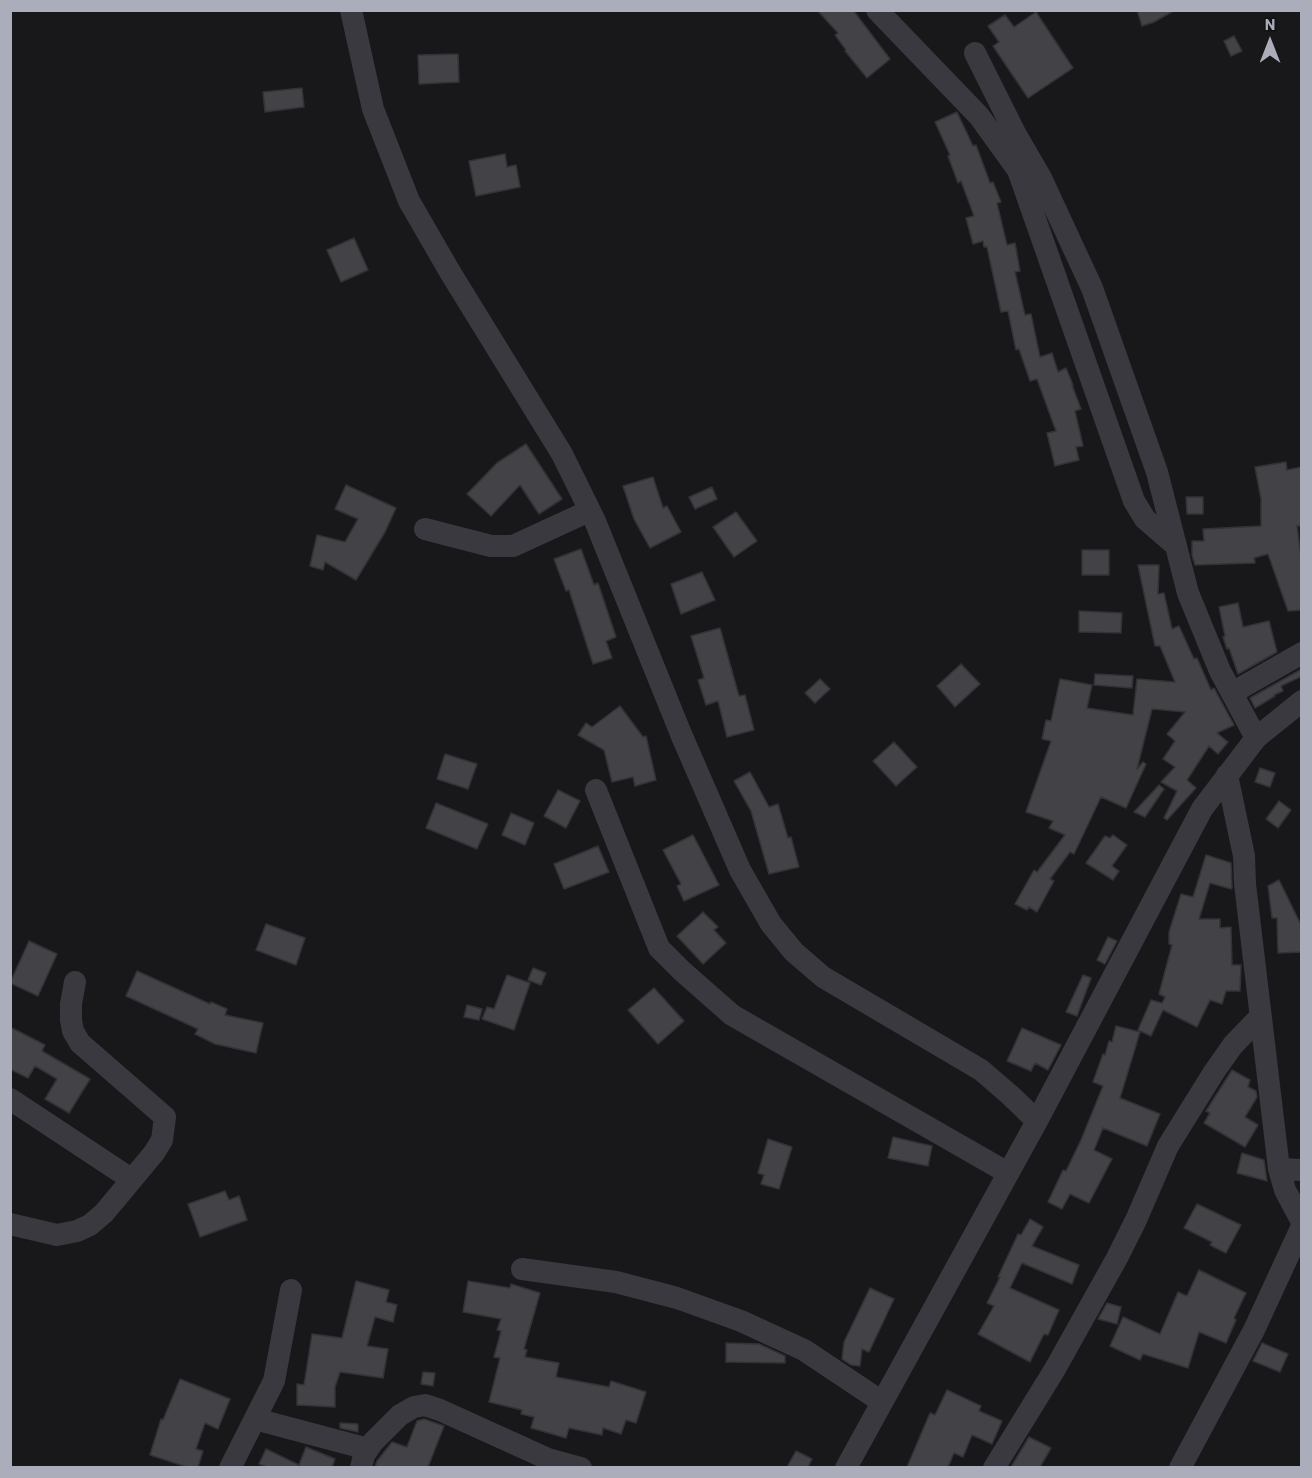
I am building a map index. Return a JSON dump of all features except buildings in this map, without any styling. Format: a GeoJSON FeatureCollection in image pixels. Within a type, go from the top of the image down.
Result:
{"type":"FeatureCollection","features":[{"type":"Feature","properties":{"kind":"street"},"geometry":{"type":"LineString","coordinates":[[351,10],[373,109],[409,201],[562,454],[589,511],[740,870],[771,924],[794,952],[823,977],[981,1070],[1037,1121]]}},
{"type":"Feature","properties":{"kind":"street"},"geometry":{"type":"LineString","coordinates":[[877,10],[979,116],[1018,170],[1134,501],[1145,519],[1174,543]]}},
{"type":"Feature","properties":{"kind":"street"},"geometry":{"type":"LineString","coordinates":[[975,53],[1015,133],[1041,178],[1092,288],[1157,472],[1188,593],[1220,671],[1256,738]]}},
{"type":"Feature","properties":{"kind":"street"},"geometry":{"type":"LineString","coordinates":[[425,529],[491,546],[513,546],[589,511]]}},
{"type":"Feature","properties":{"kind":"street"},"geometry":{"type":"LineString","coordinates":[[1232,693],[1302,653]]}},
{"type":"Feature","properties":{"kind":"street"},"geometry":{"type":"LineString","coordinates":[[846,1467],[1037,1121],[1202,809],[1256,738],[1302,701]]}},
{"type":"Feature","properties":{"kind":"street"},"geometry":{"type":"LineString","coordinates":[[1180,1467],[1254,1330],[1302,1224],[1285,1190],[1279,1169],[1245,884],[1244,856],[1227,776]]}},
{"type":"Feature","properties":{"kind":"street"},"geometry":{"type":"LineString","coordinates":[[596,790],[659,948],[682,971],[732,1015],[1008,1173]]}},
{"type":"Feature","properties":{"kind":"street"},"geometry":{"type":"LineString","coordinates":[[10,1224],[57,1234],[77,1231],[90,1225],[104,1213],[154,1154],[162,1140],[165,1117],[80,1043],[71,1020],[75,982]]}},
{"type":"Feature","properties":{"kind":"street"},"geometry":{"type":"LineString","coordinates":[[994,1467],[1055,1369],[1117,1258],[1168,1146],[1233,1045],[1260,1017]]}},
{"type":"Feature","properties":{"kind":"street"},"geometry":{"type":"LineString","coordinates":[[10,1099],[131,1179]]}},
{"type":"Feature","properties":{"kind":"street"},"geometry":{"type":"LineString","coordinates":[[1279,1169],[1302,1170]]}},
{"type":"Feature","properties":{"kind":"street"},"geometry":{"type":"LineString","coordinates":[[522,1269],[616,1282],[677,1299],[741,1321],[804,1350],[882,1402]]}},
{"type":"Feature","properties":{"kind":"street"},"geometry":{"type":"LineString","coordinates":[[230,1467],[274,1381],[291,1290]]}},
{"type":"Feature","properties":{"kind":"street"},"geometry":{"type":"LineString","coordinates":[[255,1419],[364,1458],[400,1415],[414,1407],[426,1405],[548,1459],[581,1467]]}}]}
